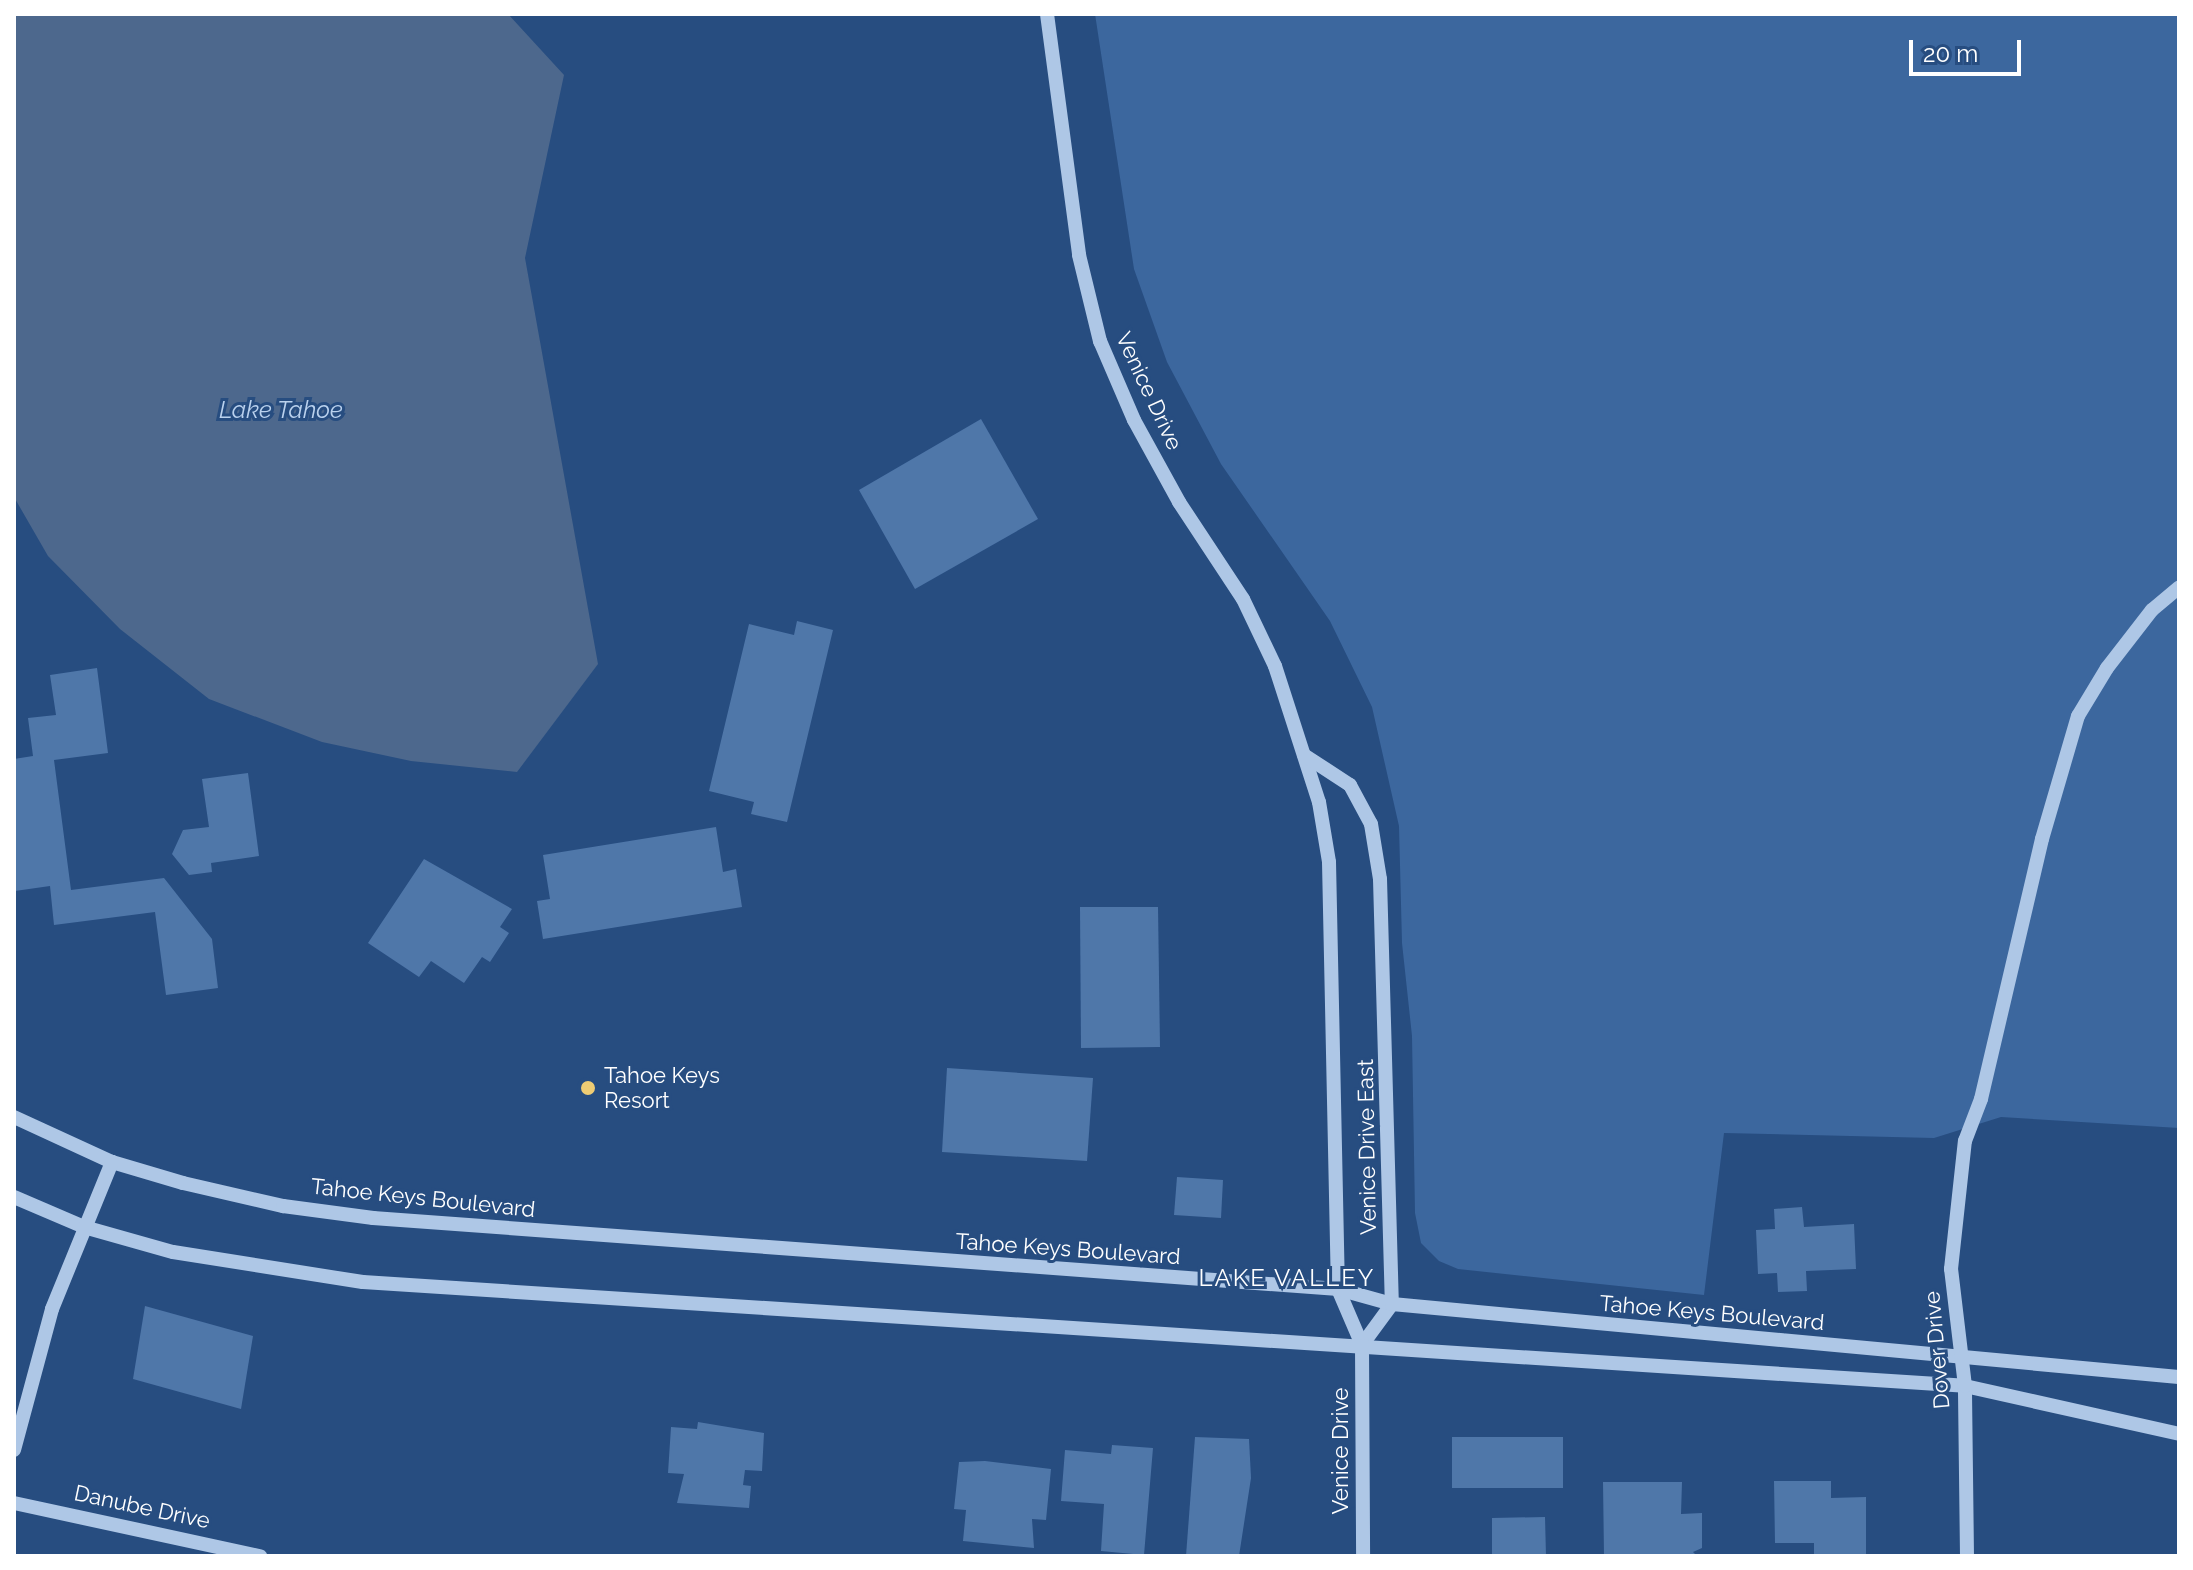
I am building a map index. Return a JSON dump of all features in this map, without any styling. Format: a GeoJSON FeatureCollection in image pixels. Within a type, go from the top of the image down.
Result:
{"type":"FeatureCollection","features":[{"type":"Feature","properties":{"kind":"street","name":"Venice Drive"},"geometry":{"type":"LineString","coordinates":[[1047,14],[1079,255],[1100,341],[1134,420],[1179,502],[1243,599],[1275,666],[1304,755]]}},
{"type":"Feature","properties":{"kind":"street","name":"Dover Drive"},"geometry":{"type":"LineString","coordinates":[[1967,1556],[1965,1386],[1958,1358],[1951,1269],[1965,1141],[1981,1099],[2042,839],[2078,716],[2116,656],[2152,610],[2179,587]]}},
{"type":"Feature","properties":{"kind":"street","name":"Venice Drive East"},"geometry":{"type":"LineString","coordinates":[[1304,755],[1319,802],[1329,862],[1338,1289],[1362,1345]]}},
{"type":"Feature","properties":{"kind":"street","name":"Venice Drive East"},"geometry":{"type":"LineString","coordinates":[[1304,755],[1350,785],[1371,824],[1380,879],[1392,1304]]}},
{"type":"Feature","properties":{"kind":"street","name":"Tahoe Keys Boulevard"},"geometry":{"type":"LineString","coordinates":[[14,1117],[112,1162],[283,1206],[373,1218],[1338,1289],[1392,1304],[2179,1377]]}},
{"type":"Feature","properties":{"kind":"street"},"geometry":{"type":"LineString","coordinates":[[14,1450],[52,1309],[112,1162]]}},
{"type":"Feature","properties":{"kind":"street"},"geometry":{"type":"LineString","coordinates":[[14,1197],[84,1227],[173,1252],[363,1282],[1965,1386],[2179,1434]]}},
{"type":"Feature","properties":{"kind":"street"},"geometry":{"type":"LineString","coordinates":[[1362,1345],[1392,1304]]}},
{"type":"Feature","properties":{"kind":"street","name":"Venice Drive"},"geometry":{"type":"LineString","coordinates":[[1362,1345],[1363,1556]]}},
{"type":"Feature","properties":{"kind":"street","name":"Danube Drive"},"geometry":{"type":"LineString","coordinates":[[14,1503],[260,1556]]}},
{"type":"Feature","properties":{"kind":"shaded area"},"geometry":{"type":"Polygon","coordinates":[[[1095,14],[2179,14],[2179,1128],[2001,1117],[1934,1138],[1724,1133],[1704,1295],[1458,1269],[1439,1261],[1421,1243],[1415,1213],[1412,1036],[1402,943],[1399,826],[1372,707],[1330,621],[1221,464],[1167,362],[1134,269],[1095,14]]]}},
{"type":"Feature","properties":{"kind":"water","name":"Lake Tahoe"},"geometry":{"type":"Polygon","coordinates":[[[14,14],[508,14],[564,75],[525,258],[598,664],[517,772],[411,761],[322,742],[209,699],[120,629],[48,556],[14,497],[14,14]]]}},
{"type":"Feature","properties":{"kind":"building"},"geometry":{"type":"Polygon","coordinates":[[[981,419],[1038,519],[915,589],[859,490],[981,419]]]}},
{"type":"Feature","properties":{"kind":"building"},"geometry":{"type":"Polygon","coordinates":[[[797,621],[833,630],[787,822],[751,814],[754,802],[709,791],[749,624],[794,635],[797,621]]]}},
{"type":"Feature","properties":{"kind":"building"},"geometry":{"type":"Polygon","coordinates":[[[97,668],[108,753],[54,760],[71,890],[164,878],[212,939],[218,988],[166,995],[155,912],[54,925],[50,886],[15,891],[14,759],[33,756],[28,718],[56,715],[50,675],[97,668]]]}},
{"type":"Feature","properties":{"kind":"building"},"geometry":{"type":"Polygon","coordinates":[[[248,773],[259,856],[211,863],[212,872],[189,875],[172,854],[183,830],[209,827],[202,779],[248,773]]]}},
{"type":"Feature","properties":{"kind":"building"},"geometry":{"type":"Polygon","coordinates":[[[716,827],[723,872],[736,869],[742,907],[543,939],[537,901],[550,899],[543,855],[716,827]]]}},
{"type":"Feature","properties":{"kind":"building"},"geometry":{"type":"Polygon","coordinates":[[[424,859],[512,909],[500,927],[509,933],[490,962],[482,957],[464,983],[431,961],[419,977],[368,943],[424,859]]]}},
{"type":"Feature","properties":{"kind":"building"},"geometry":{"type":"Polygon","coordinates":[[[1080,907],[1158,907],[1160,1047],[1081,1048],[1080,907]]]}},
{"type":"Feature","properties":{"kind":"building"},"geometry":{"type":"Polygon","coordinates":[[[947,1068],[1093,1078],[1087,1161],[942,1152],[947,1068]]]}},
{"type":"Feature","properties":{"kind":"building"},"geometry":{"type":"Polygon","coordinates":[[[1177,1177],[1223,1180],[1221,1218],[1174,1215],[1177,1177]]]}},
{"type":"Feature","properties":{"kind":"building"},"geometry":{"type":"Polygon","coordinates":[[[1802,1207],[1804,1227],[1854,1224],[1856,1269],[1806,1271],[1807,1291],[1778,1292],[1777,1273],[1758,1274],[1756,1230],[1775,1229],[1774,1209],[1802,1207]]]}},
{"type":"Feature","properties":{"kind":"building"},"geometry":{"type":"Polygon","coordinates":[[[145,1306],[253,1336],[241,1409],[133,1379],[145,1306]]]}},
{"type":"Feature","properties":{"kind":"building"},"geometry":{"type":"Polygon","coordinates":[[[698,1422],[764,1433],[762,1471],[745,1470],[743,1485],[751,1486],[749,1508],[677,1503],[684,1474],[668,1473],[671,1427],[697,1429],[698,1422]]]}},
{"type":"Feature","properties":{"kind":"building"},"geometry":{"type":"Polygon","coordinates":[[[1195,1437],[1249,1439],[1251,1478],[1239,1556],[1186,1556],[1195,1437]]]}},
{"type":"Feature","properties":{"kind":"building"},"geometry":{"type":"Polygon","coordinates":[[[1452,1437],[1563,1437],[1563,1488],[1452,1488],[1452,1437]]]}},
{"type":"Feature","properties":{"kind":"building"},"geometry":{"type":"Polygon","coordinates":[[[1112,1445],[1153,1448],[1144,1555],[1101,1551],[1104,1504],[1061,1501],[1065,1450],[1111,1454],[1112,1445]]]}},
{"type":"Feature","properties":{"kind":"building"},"geometry":{"type":"Polygon","coordinates":[[[985,1461],[1051,1469],[1046,1520],[1032,1519],[1034,1548],[963,1541],[966,1510],[954,1509],[959,1462],[985,1461]]]}},
{"type":"Feature","properties":{"kind":"building"},"geometry":{"type":"Polygon","coordinates":[[[1774,1481],[1831,1481],[1831,1498],[1866,1497],[1866,1556],[1814,1556],[1814,1543],[1775,1543],[1774,1481]]]}},
{"type":"Feature","properties":{"kind":"building"},"geometry":{"type":"Polygon","coordinates":[[[1603,1482],[1682,1482],[1681,1514],[1702,1513],[1702,1548],[1693,1552],[1697,1556],[1604,1556],[1603,1482]]]}},
{"type":"Feature","properties":{"kind":"building"},"geometry":{"type":"Polygon","coordinates":[[[1545,1517],[1546,1556],[1492,1556],[1492,1518],[1545,1517]]]}},
{"type":"Feature","properties":{"kind":"place","name":"Tahoe Keys Resort"},"geometry":{"type":"Point","coordinates":[588,1088]}},
{"type":"Feature","properties":{"kind":"district","name":"LAKE VALLEY"},"geometry":{"type":"Point","coordinates":[1287,1278]}}]}
